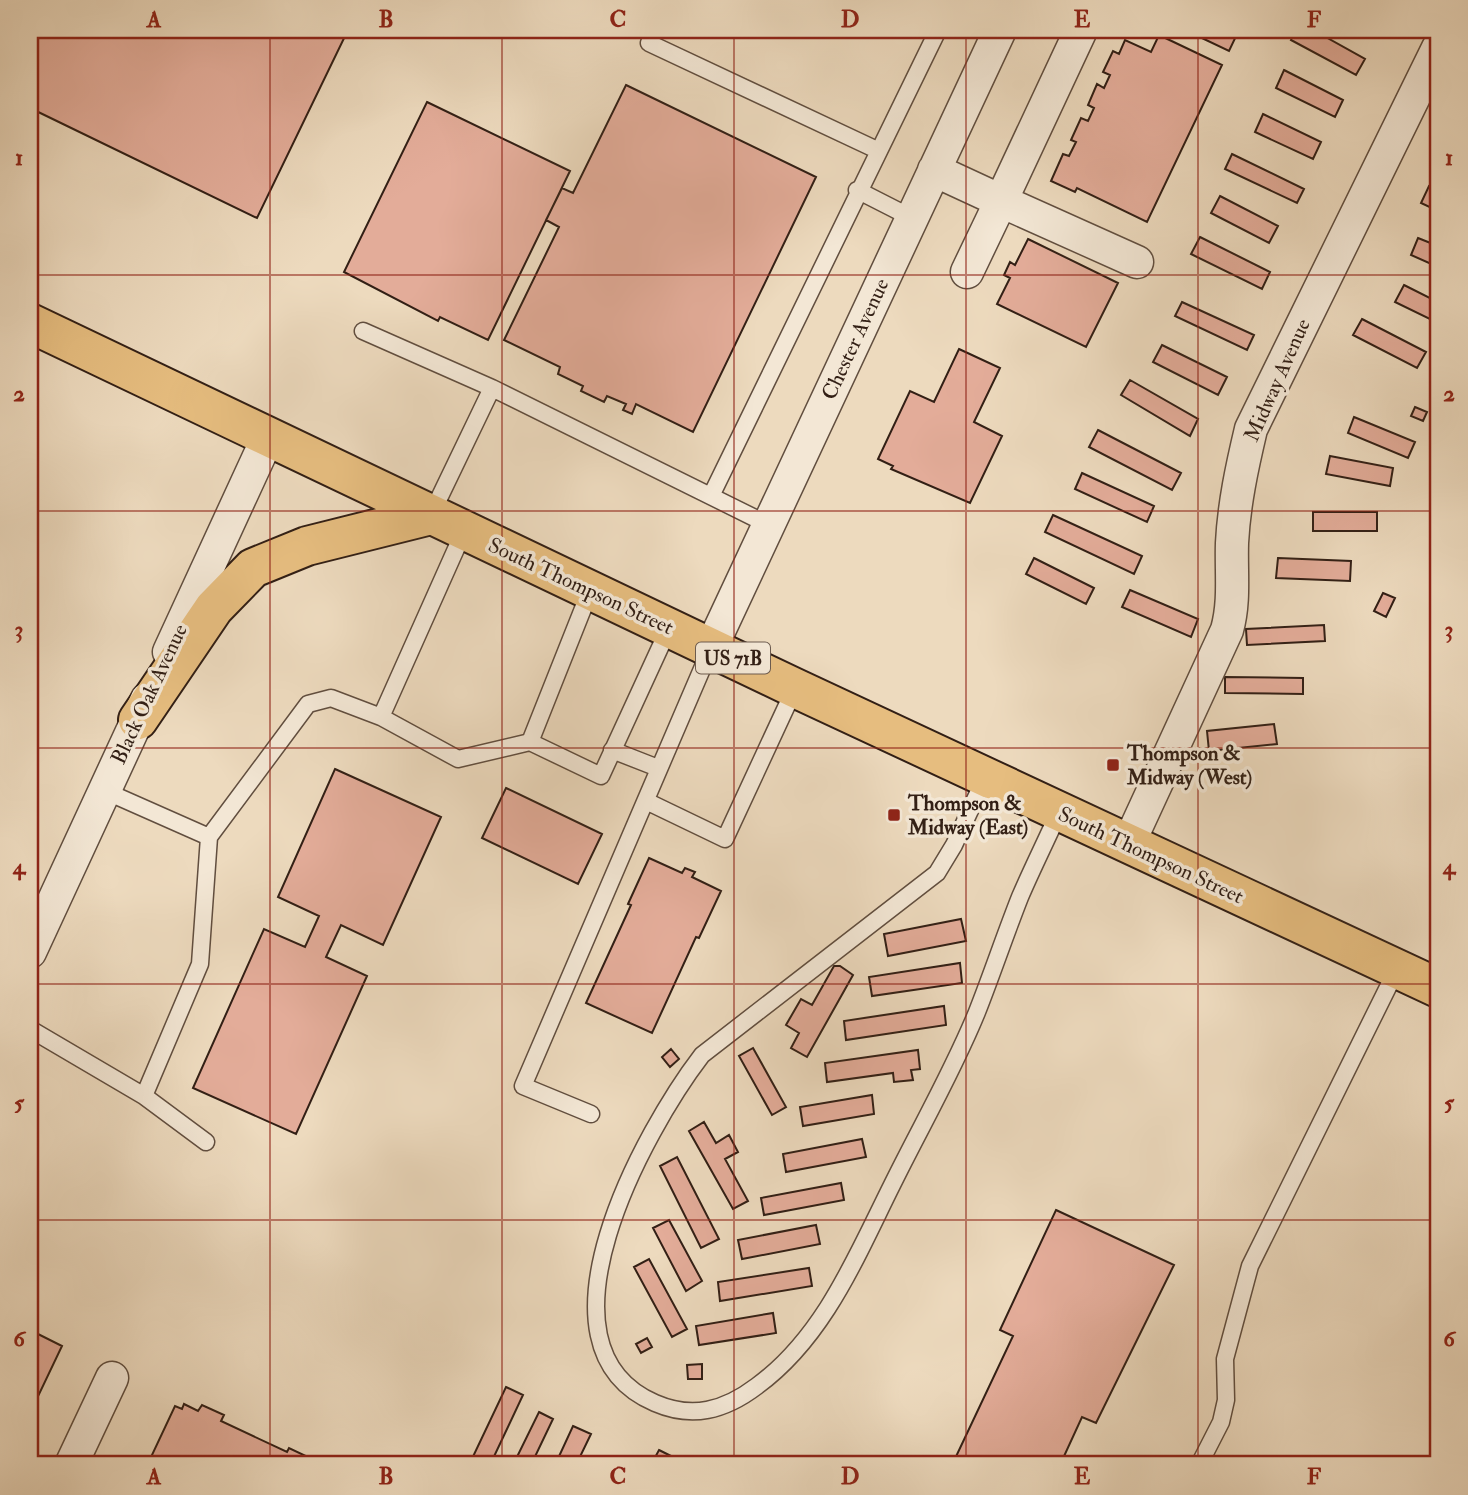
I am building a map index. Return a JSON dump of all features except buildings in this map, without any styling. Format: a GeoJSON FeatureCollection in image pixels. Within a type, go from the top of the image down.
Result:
{"type":"FeatureCollection","features":[{"type":"Feature","properties":{"kind":"highway","name":"South Thompson Street"},"geometry":{"type":"LineString","coordinates":[[30,323],[985,778],[1438,988]]}},
{"type":"Feature","properties":{"kind":"highway"},"geometry":{"type":"LineString","coordinates":[[138,720],[214,608],[253,568],[307,546],[448,523]]}},
{"type":"Feature","properties":{"kind":"street","name":"Chester Avenue"},"geometry":{"type":"LineString","coordinates":[[711,648],[1000,30]]}},
{"type":"Feature","properties":{"kind":"street"},"geometry":{"type":"LineString","coordinates":[[967,272],[1081,30]]}},
{"type":"Feature","properties":{"kind":"street","name":"Midway Avenue"},"geometry":{"type":"LineString","coordinates":[[1128,845],[1227,630],[1232,611],[1232,543],[1237,487],[1251,429],[1438,48]]}},
{"type":"Feature","properties":{"kind":"street"},"geometry":{"type":"LineString","coordinates":[[934,170],[1136,262]]}},
{"type":"Feature","properties":{"kind":"street","name":"Black Oak Avenue"},"geometry":{"type":"LineString","coordinates":[[30,952],[268,437]]}},
{"type":"Feature","properties":{"kind":"street"},"geometry":{"type":"LineString","coordinates":[[71,1465],[112,1378]]}},
{"type":"Feature","properties":{"kind":"lane"},"geometry":{"type":"LineString","coordinates":[[711,496],[877,150],[938,30]]}},
{"type":"Feature","properties":{"kind":"lane"},"geometry":{"type":"LineString","coordinates":[[649,43],[877,150]]}},
{"type":"Feature","properties":{"kind":"lane"},"geometry":{"type":"LineString","coordinates":[[858,190],[912,218]]}},
{"type":"Feature","properties":{"kind":"lane"},"geometry":{"type":"LineString","coordinates":[[363,331],[492,388],[769,525]]}},
{"type":"Feature","properties":{"kind":"lane"},"geometry":{"type":"LineString","coordinates":[[381,717],[492,388]]}},
{"type":"Feature","properties":{"kind":"lane"},"geometry":{"type":"LineString","coordinates":[[530,742],[590,591]]}},
{"type":"Feature","properties":{"kind":"lane"},"geometry":{"type":"LineString","coordinates":[[144,1096],[200,964],[209,837],[308,704],[331,698],[381,717],[458,759],[530,742],[601,776],[669,628]]}},
{"type":"Feature","properties":{"kind":"lane"},"geometry":{"type":"LineString","coordinates":[[591,1114],[523,1086],[711,648]]}},
{"type":"Feature","properties":{"kind":"lane"},"geometry":{"type":"LineString","coordinates":[[646,801],[725,839],[795,688]]}},
{"type":"Feature","properties":{"kind":"lane"},"geometry":{"type":"LineString","coordinates":[[612,750],[658,768]]}},
{"type":"Feature","properties":{"kind":"lane"},"geometry":{"type":"LineString","coordinates":[[985,778],[954,845],[937,873],[702,1055],[673,1093],[635,1162],[607,1238],[599,1280],[596,1326],[612,1368],[641,1397],[675,1412],[709,1413],[756,1388],[795,1353],[835,1297],[976,1014],[1020,896],[1059,812]]}},
{"type":"Feature","properties":{"kind":"lane"},"geometry":{"type":"LineString","coordinates":[[105,791],[209,837]]}},
{"type":"Feature","properties":{"kind":"lane"},"geometry":{"type":"LineString","coordinates":[[1199,1465],[1221,1422],[1226,1400],[1225,1359],[1250,1266],[1397,969]]}},
{"type":"Feature","properties":{"kind":"lane"},"geometry":{"type":"LineString","coordinates":[[30,1029],[144,1096],[206,1142]]}},
{"type":"Feature","properties":{"kind":"place","name":"Thompson & Midway (West)"},"geometry":{"type":"Point","coordinates":[1113,765]}},
{"type":"Feature","properties":{"kind":"place","name":"Thompson & Midway (East)"},"geometry":{"type":"Point","coordinates":[894,815]}}]}
